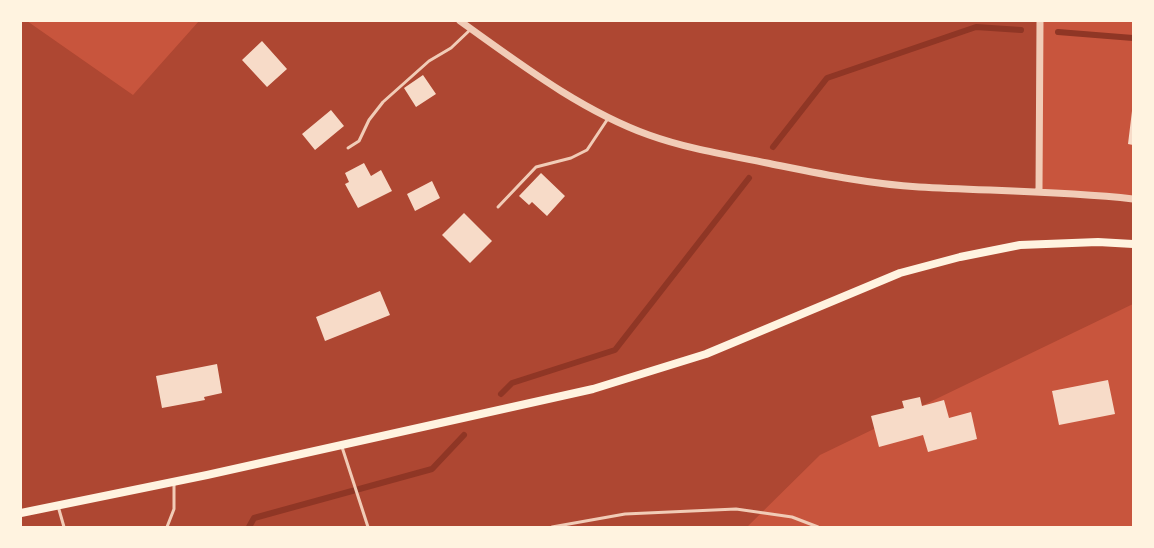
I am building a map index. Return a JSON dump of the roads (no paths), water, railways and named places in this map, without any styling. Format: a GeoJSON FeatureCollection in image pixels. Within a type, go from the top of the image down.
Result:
{"type":"FeatureCollection","features":[{"type":"Feature","properties":{"kind":"main road"},"geometry":{"type":"LineString","coordinates":[[21,513],[342,446],[593,389],[706,354],[900,273],[960,257],[1020,245],[1098,242],[1133,244]]}},
{"type":"Feature","properties":{"kind":"street"},"geometry":{"type":"LineString","coordinates":[[460,21],[522,65],[567,94],[609,117],[649,135],[691,148],[821,174],[918,187],[1039,190],[1133,199]]}},
{"type":"Feature","properties":{"kind":"street"},"geometry":{"type":"LineString","coordinates":[[1039,190],[1040,21]]}},
{"type":"Feature","properties":{"kind":"lane"},"geometry":{"type":"LineString","coordinates":[[348,148],[359,141],[370,120],[383,102],[429,61],[451,48],[471,29]]}},
{"type":"Feature","properties":{"kind":"lane"},"geometry":{"type":"LineString","coordinates":[[498,208],[536,167],[571,158],[587,150],[609,117]]}},
{"type":"Feature","properties":{"kind":"lane"},"geometry":{"type":"LineString","coordinates":[[342,446],[368,527]]}},
{"type":"Feature","properties":{"kind":"lane"},"geometry":{"type":"LineString","coordinates":[[167,527],[174,509],[174,482]]}},
{"type":"Feature","properties":{"kind":"lane"},"geometry":{"type":"LineString","coordinates":[[58,506],[64,527]]}},
{"type":"Feature","properties":{"kind":"lane"},"geometry":{"type":"LineString","coordinates":[[552,527],[625,514],[736,508],[792,517],[818,527]]}},
{"type":"Feature","properties":{"kind":"waterway"},"geometry":{"type":"LineString","coordinates":[[773,147],[827,78],[976,27],[1021,30]]}},
{"type":"Feature","properties":{"kind":"waterway"},"geometry":{"type":"LineString","coordinates":[[1058,32],[1133,38]]}},
{"type":"Feature","properties":{"kind":"waterway"},"geometry":{"type":"LineString","coordinates":[[501,394],[512,383],[615,350],[749,178]]}},
{"type":"Feature","properties":{"kind":"waterway"},"geometry":{"type":"LineString","coordinates":[[249,527],[254,518],[432,469],[464,435]]}}]}
